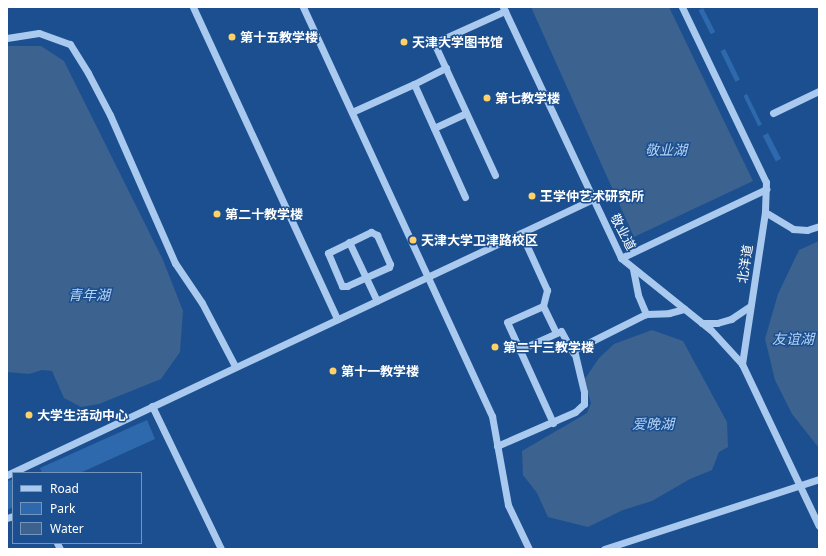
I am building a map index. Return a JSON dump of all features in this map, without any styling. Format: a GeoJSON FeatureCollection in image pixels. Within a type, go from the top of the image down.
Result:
{"type":"FeatureCollection","features":[{"type":"Feature","properties":{"kind":"street"},"geometry":{"type":"LineString","coordinates":[[193,7],[337,319]]}},
{"type":"Feature","properties":{"kind":"street"},"geometry":{"type":"LineString","coordinates":[[303,7],[492,416],[508,505],[529,549]]}},
{"type":"Feature","properties":{"kind":"street","name":"北洋道"},"geometry":{"type":"LineString","coordinates":[[682,7],[766,182],[765,212],[742,364]]}},
{"type":"Feature","properties":{"kind":"street"},"geometry":{"type":"LineString","coordinates":[[495,175],[434,43],[504,9]]}},
{"type":"Feature","properties":{"kind":"street","name":"敬业道"},"geometry":{"type":"LineString","coordinates":[[504,9],[621,258],[702,323],[742,364]]}},
{"type":"Feature","properties":{"kind":"street"},"geometry":{"type":"LineString","coordinates":[[7,38],[39,33],[70,44],[88,73],[110,115],[175,263],[202,303],[235,366]]}},
{"type":"Feature","properties":{"kind":"street"},"geometry":{"type":"LineString","coordinates":[[352,112],[446,68]]}},
{"type":"Feature","properties":{"kind":"street"},"geometry":{"type":"LineString","coordinates":[[414,84],[465,197]]}},
{"type":"Feature","properties":{"kind":"street"},"geometry":{"type":"LineString","coordinates":[[773,112],[819,91]]}},
{"type":"Feature","properties":{"kind":"street"},"geometry":{"type":"LineString","coordinates":[[434,128],[466,113]]}},
{"type":"Feature","properties":{"kind":"street"},"geometry":{"type":"LineString","coordinates":[[621,258],[766,189]]}},
{"type":"Feature","properties":{"kind":"street"},"geometry":{"type":"LineString","coordinates":[[13,472],[235,366],[429,277],[593,199]]}},
{"type":"Feature","properties":{"kind":"street"},"geometry":{"type":"LineString","coordinates":[[765,212],[793,229],[807,230],[819,226]]}},
{"type":"Feature","properties":{"kind":"street"},"geometry":{"type":"LineString","coordinates":[[371,232],[376,235],[390,264],[389,267],[347,286],[342,286],[328,253],[349,242],[371,232]]}},
{"type":"Feature","properties":{"kind":"street"},"geometry":{"type":"LineString","coordinates":[[521,233],[548,290],[543,306],[556,333]]}},
{"type":"Feature","properties":{"kind":"street"},"geometry":{"type":"LineString","coordinates":[[349,242],[377,301]]}},
{"type":"Feature","properties":{"kind":"street"},"geometry":{"type":"LineString","coordinates":[[633,269],[638,295],[646,314]]}},
{"type":"Feature","properties":{"kind":"street"},"geometry":{"type":"LineString","coordinates":[[543,306],[507,322],[553,423]]}},
{"type":"Feature","properties":{"kind":"street"},"geometry":{"type":"LineString","coordinates":[[702,323],[717,323],[731,319],[750,306]]}},
{"type":"Feature","properties":{"kind":"street"},"geometry":{"type":"LineString","coordinates":[[573,353],[576,348],[646,314],[669,313],[684,309]]}},
{"type":"Feature","properties":{"kind":"street"},"geometry":{"type":"LineString","coordinates":[[497,446],[553,423],[575,412],[584,404],[584,392],[573,353],[561,331],[519,350]]}},
{"type":"Feature","properties":{"kind":"street"},"geometry":{"type":"LineString","coordinates":[[742,364],[819,526]]}},
{"type":"Feature","properties":{"kind":"street"},"geometry":{"type":"LineString","coordinates":[[152,406],[219,549]]}},
{"type":"Feature","properties":{"kind":"street"},"geometry":{"type":"LineString","coordinates":[[604,549],[716,511],[819,479]]}},
{"type":"Feature","properties":{"kind":"green space"},"geometry":{"type":"Polygon","coordinates":[[[703,8],[715,32],[711,34],[699,10],[703,8]]]}},
{"type":"Feature","properties":{"kind":"green space"},"geometry":{"type":"Polygon","coordinates":[[[725,49],[740,80],[735,82],[721,51],[725,49]]]}},
{"type":"Feature","properties":{"kind":"green space"},"geometry":{"type":"Polygon","coordinates":[[[747,94],[762,125],[758,126],[743,96],[747,94]]]}},
{"type":"Feature","properties":{"kind":"green space"},"geometry":{"type":"Polygon","coordinates":[[[768,133],[781,159],[776,162],[763,136],[768,133]]]}},
{"type":"Feature","properties":{"kind":"green space"},"geometry":{"type":"Polygon","coordinates":[[[147,420],[155,439],[82,472],[42,472],[40,468],[147,420]]]}},
{"type":"Feature","properties":{"kind":"green space"},"geometry":{"type":"Polygon","coordinates":[[[12,479],[12,508],[7,510],[7,485],[8,481],[12,479]]]}},
{"type":"Feature","properties":{"kind":"water","name":"敬业湖"},"geometry":{"type":"Polygon","coordinates":[[[531,7],[669,7],[753,181],[634,237],[531,7]]]}},
{"type":"Feature","properties":{"kind":"water","name":"青年湖"},"geometry":{"type":"Polygon","coordinates":[[[7,46],[41,46],[64,61],[163,260],[183,311],[180,352],[161,379],[99,404],[81,407],[64,398],[52,371],[42,370],[29,374],[7,372],[7,46]]]}},
{"type":"Feature","properties":{"kind":"water","name":"友谊湖"},"geometry":{"type":"Polygon","coordinates":[[[819,241],[819,448],[792,414],[775,380],[765,339],[778,294],[799,250],[819,241]]]}},
{"type":"Feature","properties":{"kind":"water","name":"爱晚湖"},"geometry":{"type":"Polygon","coordinates":[[[652,330],[683,341],[727,422],[728,447],[719,452],[712,470],[690,479],[652,501],[623,510],[588,527],[548,517],[537,493],[523,475],[522,451],[587,413],[591,403],[584,380],[599,358],[614,344],[652,330]]]}},
{"type":"Feature","properties":{"kind":"place","name":"第十五教学楼"},"geometry":{"type":"Point","coordinates":[232,37]}},
{"type":"Feature","properties":{"kind":"place","name":"天津大学图书馆"},"geometry":{"type":"Point","coordinates":[404,42]}},
{"type":"Feature","properties":{"kind":"place","name":"第七教学楼"},"geometry":{"type":"Point","coordinates":[487,98]}},
{"type":"Feature","properties":{"kind":"place","name":"王学仲艺术研究所"},"geometry":{"type":"Point","coordinates":[532,196]}},
{"type":"Feature","properties":{"kind":"place","name":"第二十教学楼"},"geometry":{"type":"Point","coordinates":[217,214]}},
{"type":"Feature","properties":{"kind":"place","name":"天津大学卫津路校区"},"geometry":{"type":"Point","coordinates":[413,240]}},
{"type":"Feature","properties":{"kind":"place","name":"第二十三教学楼"},"geometry":{"type":"Point","coordinates":[495,347]}},
{"type":"Feature","properties":{"kind":"place","name":"第十一教学楼"},"geometry":{"type":"Point","coordinates":[333,371]}},
{"type":"Feature","properties":{"kind":"place","name":"大学生活动中心"},"geometry":{"type":"Point","coordinates":[29,415]}}]}
